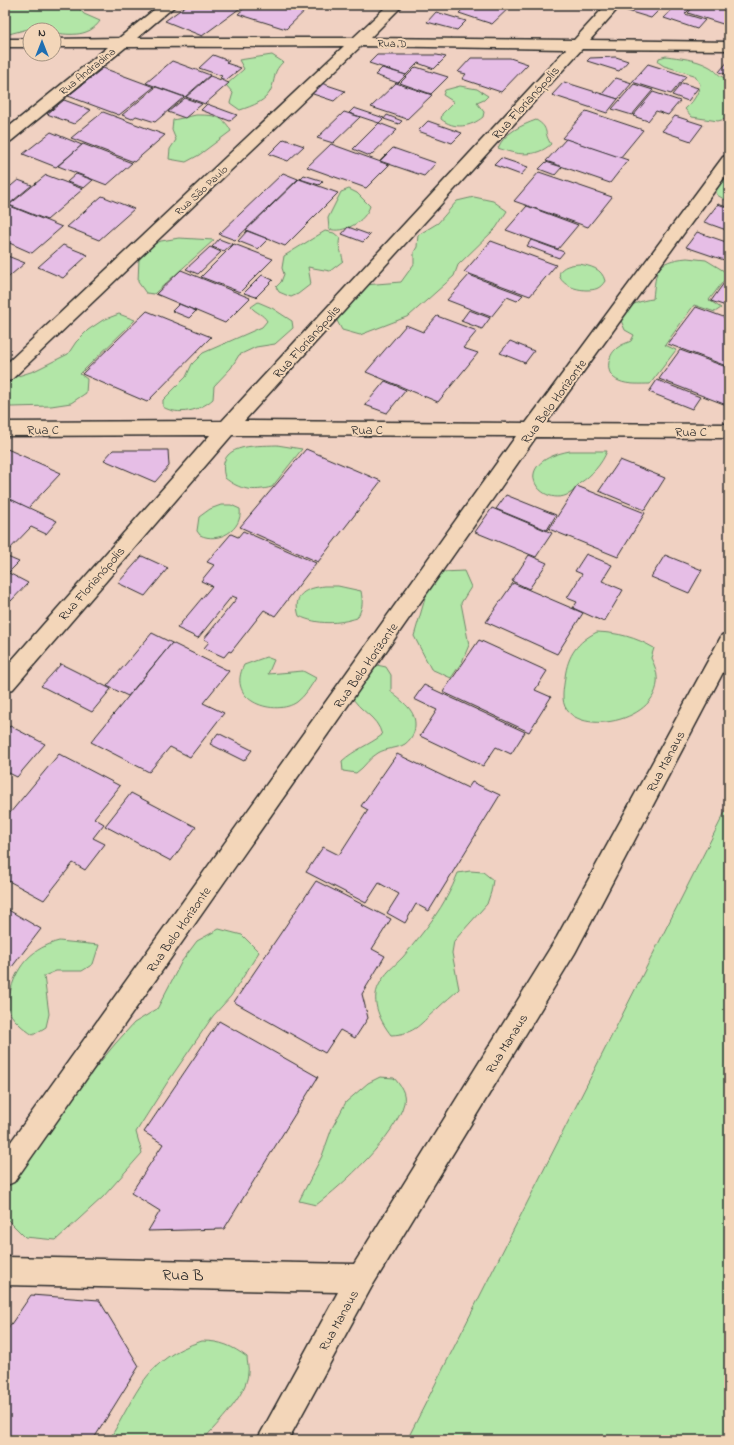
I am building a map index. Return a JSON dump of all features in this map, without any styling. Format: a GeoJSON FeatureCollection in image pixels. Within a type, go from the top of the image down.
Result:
{"type":"FeatureCollection","features":[{"type":"Feature","properties":{"kind":"street","name":"Rua Andradina"},"geometry":{"type":"LineString","coordinates":[[5,138],[169,5]]}},
{"type":"Feature","properties":{"kind":"street","name":"Rua São Paulo"},"geometry":{"type":"LineString","coordinates":[[5,376],[396,5]]}},
{"type":"Feature","properties":{"kind":"street","name":"Rua Florianópolis"},"geometry":{"type":"LineString","coordinates":[[5,683],[227,428],[614,5]]}},
{"type":"Feature","properties":{"kind":"street","name":"Rua D"},"geometry":{"type":"LineString","coordinates":[[62,43],[357,42],[577,46],[729,46]]}},
{"type":"Feature","properties":{"kind":"street"},"geometry":{"type":"LineString","coordinates":[[5,43],[22,43]]}},
{"type":"Feature","properties":{"kind":"street","name":"Rua Belo Horizonte"},"geometry":{"type":"LineString","coordinates":[[5,1173],[531,430],[729,160]]}},
{"type":"Feature","properties":{"kind":"street","name":"Rua C"},"geometry":{"type":"LineString","coordinates":[[5,429],[227,428],[729,431]]}},
{"type":"Feature","properties":{"kind":"street","name":"Rua Manaus"},"geometry":{"type":"LineString","coordinates":[[272,1440],[361,1278],[566,945],[729,640]]}},
{"type":"Feature","properties":{"kind":"street","name":"Rua B"},"geometry":{"type":"LineString","coordinates":[[5,1270],[361,1278]]}},
{"type":"Feature","properties":{"kind":"green space"},"geometry":{"type":"Polygon","coordinates":[[[5,5],[76,5],[84,14],[100,21],[91,30],[79,34],[62,34],[62,22],[22,22],[22,31],[5,35],[5,5]]]}},
{"type":"Feature","properties":{"kind":"green space"},"geometry":{"type":"Polygon","coordinates":[[[272,55],[283,62],[276,71],[272,87],[267,96],[250,107],[240,110],[230,103],[233,93],[226,85],[244,69],[239,60],[272,55]]]}},
{"type":"Feature","properties":{"kind":"green space"},"geometry":{"type":"Polygon","coordinates":[[[666,56],[698,62],[711,68],[722,77],[729,79],[729,118],[718,121],[692,117],[685,109],[695,98],[700,84],[694,75],[664,66],[658,62],[659,58],[666,56]]]}},
{"type":"Feature","properties":{"kind":"green space"},"geometry":{"type":"Polygon","coordinates":[[[460,86],[477,89],[488,96],[484,100],[477,103],[484,112],[483,117],[468,125],[457,126],[451,125],[441,119],[442,114],[454,102],[443,95],[445,90],[460,86]]]}},
{"type":"Feature","properties":{"kind":"green space"},"geometry":{"type":"Polygon","coordinates":[[[196,115],[217,117],[225,122],[231,131],[199,155],[186,162],[169,159],[170,149],[176,140],[172,130],[173,120],[196,115]]]}},
{"type":"Feature","properties":{"kind":"green space"},"geometry":{"type":"Polygon","coordinates":[[[536,120],[545,128],[547,137],[551,144],[539,152],[526,154],[519,154],[498,148],[504,138],[509,134],[519,127],[536,120]]]}},
{"type":"Feature","properties":{"kind":"green space"},"geometry":{"type":"Polygon","coordinates":[[[729,176],[729,202],[717,195],[716,188],[718,183],[729,176]]]}},
{"type":"Feature","properties":{"kind":"green space"},"geometry":{"type":"Polygon","coordinates":[[[349,189],[357,193],[370,206],[367,212],[359,222],[347,228],[341,230],[329,229],[328,218],[341,192],[349,189]]]}},
{"type":"Feature","properties":{"kind":"green space"},"geometry":{"type":"Polygon","coordinates":[[[474,197],[493,201],[507,211],[496,228],[458,265],[454,276],[409,316],[360,335],[342,330],[336,319],[364,285],[401,282],[414,264],[414,252],[417,247],[418,235],[438,223],[457,201],[474,197]]]}},
{"type":"Feature","properties":{"kind":"green space"},"geometry":{"type":"Polygon","coordinates":[[[325,231],[334,233],[340,238],[339,247],[343,261],[330,271],[308,267],[311,284],[298,294],[291,297],[279,292],[276,287],[281,282],[284,274],[282,268],[284,256],[325,231]]]}},
{"type":"Feature","properties":{"kind":"green space"},"geometry":{"type":"Polygon","coordinates":[[[179,238],[214,240],[154,294],[146,293],[138,282],[139,258],[146,247],[161,241],[179,238]]]}},
{"type":"Feature","properties":{"kind":"green space"},"geometry":{"type":"Polygon","coordinates":[[[687,258],[706,260],[729,274],[709,300],[721,308],[715,312],[694,305],[665,345],[676,350],[650,384],[630,384],[619,381],[614,378],[609,370],[609,360],[617,348],[631,341],[634,335],[625,330],[620,318],[622,314],[634,304],[653,299],[657,274],[663,265],[676,259],[687,258]]]}},
{"type":"Feature","properties":{"kind":"green space"},"geometry":{"type":"Polygon","coordinates":[[[579,264],[598,270],[605,281],[603,284],[592,290],[586,290],[577,289],[563,282],[560,277],[562,269],[579,264]]]}},
{"type":"Feature","properties":{"kind":"green space"},"geometry":{"type":"Polygon","coordinates":[[[258,302],[272,308],[292,321],[293,328],[275,344],[256,347],[239,355],[231,368],[214,386],[213,399],[202,407],[182,412],[169,410],[163,407],[163,400],[186,377],[192,364],[203,353],[262,327],[267,321],[251,307],[258,302]]]}},
{"type":"Feature","properties":{"kind":"green space"},"geometry":{"type":"Polygon","coordinates":[[[119,314],[135,320],[80,374],[87,379],[86,393],[71,403],[51,406],[11,407],[5,405],[5,388],[15,377],[34,371],[68,354],[76,342],[88,330],[103,320],[119,314]]]}},
{"type":"Feature","properties":{"kind":"green space"},"geometry":{"type":"Polygon","coordinates":[[[277,445],[302,449],[272,487],[253,490],[247,489],[236,485],[225,478],[223,467],[226,458],[231,452],[248,447],[277,445]]]}},
{"type":"Feature","properties":{"kind":"green space"},"geometry":{"type":"Polygon","coordinates":[[[570,451],[607,451],[596,469],[571,493],[559,497],[549,495],[540,490],[535,483],[534,474],[539,465],[550,457],[570,451]]]}},
{"type":"Feature","properties":{"kind":"green space"},"geometry":{"type":"Polygon","coordinates":[[[221,505],[231,505],[240,509],[238,523],[228,533],[221,536],[214,538],[200,535],[197,531],[199,517],[210,509],[221,505]]]}},
{"type":"Feature","properties":{"kind":"green space"},"geometry":{"type":"Polygon","coordinates":[[[464,571],[471,587],[461,603],[469,645],[462,662],[451,678],[431,669],[414,636],[429,585],[442,572],[464,571]]]}},
{"type":"Feature","properties":{"kind":"green space"},"geometry":{"type":"Polygon","coordinates":[[[338,586],[361,591],[362,605],[357,618],[328,623],[313,621],[299,616],[297,602],[299,597],[312,588],[338,586]]]}},
{"type":"Feature","properties":{"kind":"green space"},"geometry":{"type":"Polygon","coordinates":[[[597,632],[627,636],[654,648],[651,658],[657,678],[654,694],[644,707],[628,716],[611,721],[593,722],[578,718],[567,710],[564,702],[563,694],[568,662],[579,645],[597,632]]]}},
{"type":"Feature","properties":{"kind":"green space"},"geometry":{"type":"Polygon","coordinates":[[[266,657],[274,660],[268,674],[303,671],[316,678],[300,700],[288,706],[277,708],[266,707],[247,697],[241,688],[240,678],[244,665],[266,657]]]}},
{"type":"Feature","properties":{"kind":"green space"},"geometry":{"type":"Polygon","coordinates":[[[372,664],[386,667],[391,675],[391,692],[410,709],[413,714],[415,725],[414,732],[405,744],[378,753],[356,773],[343,771],[342,761],[382,735],[380,728],[354,701],[351,695],[372,664]]]}},
{"type":"Feature","properties":{"kind":"green space"},"geometry":{"type":"Polygon","coordinates":[[[729,804],[729,1440],[407,1440],[729,804]]]}},
{"type":"Feature","properties":{"kind":"green space"},"geometry":{"type":"Polygon","coordinates":[[[470,871],[483,872],[493,880],[487,904],[454,941],[452,953],[459,989],[418,1027],[407,1032],[391,1035],[380,1018],[376,1005],[379,985],[387,973],[403,957],[434,918],[447,897],[458,873],[470,871]]]}},
{"type":"Feature","properties":{"kind":"green space"},"geometry":{"type":"Polygon","coordinates":[[[219,929],[242,935],[259,952],[231,996],[213,1016],[167,1083],[136,1132],[142,1153],[103,1197],[56,1240],[25,1237],[5,1217],[6,1183],[23,1156],[134,1023],[157,1009],[182,961],[197,941],[219,929]]]}},
{"type":"Feature","properties":{"kind":"green space"},"geometry":{"type":"Polygon","coordinates":[[[59,941],[99,945],[93,964],[82,971],[56,971],[44,976],[49,1014],[46,1027],[33,1035],[18,1023],[9,1012],[8,1003],[11,989],[18,972],[28,958],[42,948],[59,941]]]}},
{"type":"Feature","properties":{"kind":"green space"},"geometry":{"type":"Polygon","coordinates":[[[380,1077],[394,1078],[404,1093],[404,1103],[391,1130],[380,1145],[354,1173],[316,1205],[299,1201],[322,1156],[332,1128],[346,1102],[368,1083],[380,1077]]]}},
{"type":"Feature","properties":{"kind":"green space"},"geometry":{"type":"Polygon","coordinates":[[[202,1341],[221,1343],[236,1350],[247,1357],[248,1369],[246,1382],[237,1400],[203,1440],[109,1440],[136,1393],[155,1368],[167,1357],[183,1348],[202,1341]]]}},
{"type":"Feature","properties":{"kind":"building"},"geometry":{"type":"Polygon","coordinates":[[[187,5],[243,6],[202,36],[165,21],[187,5]]]}},
{"type":"Feature","properties":{"kind":"building"},"geometry":{"type":"Polygon","coordinates":[[[248,5],[311,5],[286,29],[238,14],[248,5]]]}},
{"type":"Feature","properties":{"kind":"building"},"geometry":{"type":"Polygon","coordinates":[[[467,5],[512,5],[492,24],[459,13],[467,5]]]}},
{"type":"Feature","properties":{"kind":"building"},"geometry":{"type":"Polygon","coordinates":[[[625,5],[643,5],[659,10],[651,18],[621,9],[625,5]]]}},
{"type":"Feature","properties":{"kind":"building"},"geometry":{"type":"Polygon","coordinates":[[[676,5],[694,5],[685,14],[705,20],[697,29],[664,18],[676,5]]]}},
{"type":"Feature","properties":{"kind":"building"},"geometry":{"type":"Polygon","coordinates":[[[695,5],[729,5],[729,22],[726,25],[688,13],[695,5]]]}},
{"type":"Feature","properties":{"kind":"building"},"geometry":{"type":"Polygon","coordinates":[[[436,12],[466,21],[457,30],[427,22],[436,12]]]}},
{"type":"Feature","properties":{"kind":"building"},"geometry":{"type":"Polygon","coordinates":[[[213,55],[229,61],[226,63],[241,68],[226,80],[220,78],[222,76],[199,68],[213,55]]]}},
{"type":"Feature","properties":{"kind":"building"},"geometry":{"type":"Polygon","coordinates":[[[377,55],[437,55],[446,57],[434,69],[418,63],[406,75],[369,63],[377,55]]]}},
{"type":"Feature","properties":{"kind":"building"},"geometry":{"type":"Polygon","coordinates":[[[616,57],[628,61],[619,71],[587,61],[590,58],[616,57]]]}},
{"type":"Feature","properties":{"kind":"building"},"geometry":{"type":"Polygon","coordinates":[[[471,58],[510,58],[528,64],[501,92],[462,79],[466,74],[458,72],[471,58]]]}},
{"type":"Feature","properties":{"kind":"building"},"geometry":{"type":"Polygon","coordinates":[[[729,60],[729,75],[719,72],[729,60]]]}},
{"type":"Feature","properties":{"kind":"building"},"geometry":{"type":"Polygon","coordinates":[[[172,61],[210,75],[185,97],[146,83],[172,61]]]}},
{"type":"Feature","properties":{"kind":"building"},"geometry":{"type":"Polygon","coordinates":[[[648,64],[686,76],[671,94],[632,82],[648,64]]]}},
{"type":"Feature","properties":{"kind":"building"},"geometry":{"type":"Polygon","coordinates":[[[416,67],[448,77],[431,94],[400,83],[416,67]]]}},
{"type":"Feature","properties":{"kind":"building"},"geometry":{"type":"Polygon","coordinates":[[[103,68],[154,87],[119,115],[68,96],[103,68]]]}},
{"type":"Feature","properties":{"kind":"building"},"geometry":{"type":"Polygon","coordinates":[[[382,68],[406,75],[398,83],[375,75],[382,68]]]}},
{"type":"Feature","properties":{"kind":"building"},"geometry":{"type":"Polygon","coordinates":[[[210,76],[229,83],[205,104],[186,97],[210,76]]]}},
{"type":"Feature","properties":{"kind":"building"},"geometry":{"type":"Polygon","coordinates":[[[616,78],[632,83],[618,99],[602,94],[616,78]]]}},
{"type":"Feature","properties":{"kind":"building"},"geometry":{"type":"Polygon","coordinates":[[[564,82],[618,99],[607,113],[552,95],[564,82]]]}},
{"type":"Feature","properties":{"kind":"building"},"geometry":{"type":"Polygon","coordinates":[[[321,83],[345,91],[334,101],[310,93],[321,83]]]}},
{"type":"Feature","properties":{"kind":"building"},"geometry":{"type":"Polygon","coordinates":[[[396,83],[432,95],[407,119],[371,107],[396,83]]]}},
{"type":"Feature","properties":{"kind":"building"},"geometry":{"type":"Polygon","coordinates":[[[682,83],[698,88],[688,101],[672,95],[682,83]]]}},
{"type":"Feature","properties":{"kind":"building"},"geometry":{"type":"Polygon","coordinates":[[[634,84],[653,90],[632,115],[612,109],[634,84]]]}},
{"type":"Feature","properties":{"kind":"building"},"geometry":{"type":"Polygon","coordinates":[[[156,87],[184,97],[155,122],[136,116],[132,119],[122,115],[156,87]]]}},
{"type":"Feature","properties":{"kind":"building"},"geometry":{"type":"Polygon","coordinates":[[[653,92],[680,101],[668,115],[656,111],[648,121],[633,116],[653,92]]]}},
{"type":"Feature","properties":{"kind":"building"},"geometry":{"type":"Polygon","coordinates":[[[185,98],[202,104],[185,118],[168,112],[185,98]]]}},
{"type":"Feature","properties":{"kind":"building"},"geometry":{"type":"Polygon","coordinates":[[[64,100],[91,110],[74,124],[47,114],[64,100]]]}},
{"type":"Feature","properties":{"kind":"building"},"geometry":{"type":"Polygon","coordinates":[[[207,104],[237,115],[230,121],[201,110],[207,104]]]}},
{"type":"Feature","properties":{"kind":"building"},"geometry":{"type":"Polygon","coordinates":[[[354,108],[384,118],[379,123],[349,113],[354,108]]]}},
{"type":"Feature","properties":{"kind":"building"},"geometry":{"type":"Polygon","coordinates":[[[586,111],[643,130],[620,158],[562,138],[586,111]]]}},
{"type":"Feature","properties":{"kind":"building"},"geometry":{"type":"Polygon","coordinates":[[[103,112],[165,135],[134,162],[71,138],[103,112]]]}},
{"type":"Feature","properties":{"kind":"building"},"geometry":{"type":"Polygon","coordinates":[[[344,112],[360,117],[333,143],[317,138],[344,112]]]}},
{"type":"Feature","properties":{"kind":"building"},"geometry":{"type":"Polygon","coordinates":[[[387,115],[402,121],[399,124],[384,119],[387,115]]]}},
{"type":"Feature","properties":{"kind":"building"},"geometry":{"type":"Polygon","coordinates":[[[675,116],[703,125],[691,141],[662,131],[675,116]]]}},
{"type":"Feature","properties":{"kind":"building"},"geometry":{"type":"Polygon","coordinates":[[[428,121],[462,133],[452,143],[418,131],[428,121]]]}},
{"type":"Feature","properties":{"kind":"building"},"geometry":{"type":"Polygon","coordinates":[[[379,123],[397,130],[370,156],[353,149],[379,123]]]}},
{"type":"Feature","properties":{"kind":"building"},"geometry":{"type":"Polygon","coordinates":[[[51,132],[82,145],[56,167],[23,154],[51,132]]]}},
{"type":"Feature","properties":{"kind":"building"},"geometry":{"type":"Polygon","coordinates":[[[284,139],[304,146],[288,161],[269,154],[284,139]]]}},
{"type":"Feature","properties":{"kind":"building"},"geometry":{"type":"Polygon","coordinates":[[[566,139],[628,160],[610,183],[546,161],[566,139]]]}},
{"type":"Feature","properties":{"kind":"building"},"geometry":{"type":"Polygon","coordinates":[[[83,144],[132,163],[107,185],[58,166],[83,144]]]}},
{"type":"Feature","properties":{"kind":"building"},"geometry":{"type":"Polygon","coordinates":[[[331,144],[389,165],[366,188],[307,167],[331,144]]]}},
{"type":"Feature","properties":{"kind":"building"},"geometry":{"type":"Polygon","coordinates":[[[393,148],[436,163],[424,176],[380,161],[393,148]]]}},
{"type":"Feature","properties":{"kind":"building"},"geometry":{"type":"Polygon","coordinates":[[[501,158],[528,167],[521,175],[494,165],[501,158]]]}},
{"type":"Feature","properties":{"kind":"building"},"geometry":{"type":"Polygon","coordinates":[[[546,162],[562,167],[555,175],[539,169],[546,162]]]}},
{"type":"Feature","properties":{"kind":"building"},"geometry":{"type":"Polygon","coordinates":[[[539,172],[612,197],[588,227],[514,201],[539,172]]]}},
{"type":"Feature","properties":{"kind":"building"},"geometry":{"type":"Polygon","coordinates":[[[283,173],[298,179],[235,240],[219,234],[283,173]]]}},
{"type":"Feature","properties":{"kind":"building"},"geometry":{"type":"Polygon","coordinates":[[[76,174],[93,180],[84,188],[67,182],[76,174]]]}},
{"type":"Feature","properties":{"kind":"building"},"geometry":{"type":"Polygon","coordinates":[[[46,175],[83,189],[47,220],[9,205],[46,175]]]}},
{"type":"Feature","properties":{"kind":"building"},"geometry":{"type":"Polygon","coordinates":[[[304,175],[323,181],[319,185],[300,179],[304,175]]]}},
{"type":"Feature","properties":{"kind":"building"},"geometry":{"type":"Polygon","coordinates":[[[299,179],[338,193],[285,246],[246,230],[299,179]]]}},
{"type":"Feature","properties":{"kind":"building"},"geometry":{"type":"Polygon","coordinates":[[[18,180],[32,185],[8,205],[5,203],[5,191],[18,180]]]}},
{"type":"Feature","properties":{"kind":"building"},"geometry":{"type":"Polygon","coordinates":[[[102,196],[134,209],[99,240],[67,227],[102,196]]]}},
{"type":"Feature","properties":{"kind":"building"},"geometry":{"type":"Polygon","coordinates":[[[5,204],[62,227],[32,253],[5,241],[5,204]]]}},
{"type":"Feature","properties":{"kind":"building"},"geometry":{"type":"Polygon","coordinates":[[[718,204],[729,208],[729,231],[704,222],[718,204]]]}},
{"type":"Feature","properties":{"kind":"building"},"geometry":{"type":"Polygon","coordinates":[[[527,206],[578,225],[558,249],[506,230],[527,206]]]}},
{"type":"Feature","properties":{"kind":"building"},"geometry":{"type":"Polygon","coordinates":[[[348,227],[370,235],[363,242],[342,234],[348,227]]]}},
{"type":"Feature","properties":{"kind":"building"},"geometry":{"type":"Polygon","coordinates":[[[247,231],[268,239],[258,249],[238,241],[247,231]]]}},
{"type":"Feature","properties":{"kind":"building"},"geometry":{"type":"Polygon","coordinates":[[[697,232],[729,243],[729,259],[727,261],[686,247],[697,232]]]}},
{"type":"Feature","properties":{"kind":"building"},"geometry":{"type":"Polygon","coordinates":[[[219,239],[232,244],[224,251],[212,247],[219,239]]]}},
{"type":"Feature","properties":{"kind":"building"},"geometry":{"type":"Polygon","coordinates":[[[531,240],[564,252],[559,258],[527,246],[531,240]]]}},
{"type":"Feature","properties":{"kind":"building"},"geometry":{"type":"Polygon","coordinates":[[[491,241],[556,265],[530,296],[464,272],[491,241]]]}},
{"type":"Feature","properties":{"kind":"building"},"geometry":{"type":"Polygon","coordinates":[[[234,244],[273,259],[240,292],[201,277],[234,244]]]}},
{"type":"Feature","properties":{"kind":"building"},"geometry":{"type":"Polygon","coordinates":[[[63,245],[88,255],[63,278],[38,267],[63,245]]]}},
{"type":"Feature","properties":{"kind":"building"},"geometry":{"type":"Polygon","coordinates":[[[210,247],[221,252],[198,274],[186,269],[210,247]]]}},
{"type":"Feature","properties":{"kind":"building"},"geometry":{"type":"Polygon","coordinates":[[[5,255],[25,263],[5,280],[5,255]]]}},
{"type":"Feature","properties":{"kind":"building"},"geometry":{"type":"Polygon","coordinates":[[[181,270],[250,298],[225,323],[156,294],[181,270]]]}},
{"type":"Feature","properties":{"kind":"building"},"geometry":{"type":"Polygon","coordinates":[[[262,275],[273,280],[256,297],[244,293],[262,275]]]}},
{"type":"Feature","properties":{"kind":"building"},"geometry":{"type":"Polygon","coordinates":[[[469,275],[523,295],[517,301],[507,297],[491,317],[447,300],[469,275]]]}},
{"type":"Feature","properties":{"kind":"building"},"geometry":{"type":"Polygon","coordinates":[[[729,276],[729,307],[711,301],[729,276]]]}},
{"type":"Feature","properties":{"kind":"building"},"geometry":{"type":"Polygon","coordinates":[[[179,304],[196,311],[189,318],[172,311],[179,304]]]}},
{"type":"Feature","properties":{"kind":"building"},"geometry":{"type":"Polygon","coordinates":[[[696,307],[729,319],[729,367],[668,344],[696,307]]]}},
{"type":"Feature","properties":{"kind":"building"},"geometry":{"type":"Polygon","coordinates":[[[469,310],[490,318],[482,329],[461,321],[469,310]]]}},
{"type":"Feature","properties":{"kind":"building"},"geometry":{"type":"Polygon","coordinates":[[[147,311],[211,337],[147,402],[82,374],[147,311]]]}},
{"type":"Feature","properties":{"kind":"building"},"geometry":{"type":"Polygon","coordinates":[[[437,316],[477,331],[463,348],[478,353],[438,402],[366,372],[406,325],[423,332],[437,316]]]}},
{"type":"Feature","properties":{"kind":"building"},"geometry":{"type":"Polygon","coordinates":[[[510,341],[534,351],[525,363],[500,353],[510,341]]]}},
{"type":"Feature","properties":{"kind":"building"},"geometry":{"type":"Polygon","coordinates":[[[680,350],[729,368],[729,406],[659,379],[680,350]]]}},
{"type":"Feature","properties":{"kind":"building"},"geometry":{"type":"Polygon","coordinates":[[[657,380],[700,397],[692,409],[649,392],[657,380]]]}},
{"type":"Feature","properties":{"kind":"building"},"geometry":{"type":"Polygon","coordinates":[[[385,381],[406,390],[387,413],[365,405],[385,381]]]}},
{"type":"Feature","properties":{"kind":"building"},"geometry":{"type":"Polygon","coordinates":[[[5,448],[61,473],[28,508],[10,499],[5,504],[5,448]]]}},
{"type":"Feature","properties":{"kind":"building"},"geometry":{"type":"Polygon","coordinates":[[[306,449],[381,481],[318,562],[240,527],[306,449]]]}},
{"type":"Feature","properties":{"kind":"building"},"geometry":{"type":"Polygon","coordinates":[[[113,450],[168,450],[169,466],[155,482],[104,460],[113,450]]]}},
{"type":"Feature","properties":{"kind":"building"},"geometry":{"type":"Polygon","coordinates":[[[620,460],[665,478],[645,510],[599,491],[620,460]]]}},
{"type":"Feature","properties":{"kind":"building"},"geometry":{"type":"Polygon","coordinates":[[[577,486],[645,513],[618,557],[549,529],[577,486]]]}},
{"type":"Feature","properties":{"kind":"building"},"geometry":{"type":"Polygon","coordinates":[[[506,495],[556,515],[547,530],[496,509],[506,495]]]}},
{"type":"Feature","properties":{"kind":"building"},"geometry":{"type":"Polygon","coordinates":[[[10,499],[57,521],[46,534],[31,527],[5,554],[5,504],[10,499]]]}},
{"type":"Feature","properties":{"kind":"building"},"geometry":{"type":"Polygon","coordinates":[[[492,508],[552,533],[536,557],[475,532],[492,508]]]}},
{"type":"Feature","properties":{"kind":"building"},"geometry":{"type":"Polygon","coordinates":[[[243,531],[316,563],[275,616],[264,610],[231,652],[229,651],[224,657],[204,648],[209,642],[204,639],[237,598],[232,596],[198,638],[177,628],[212,586],[201,581],[214,565],[207,562],[231,534],[238,537],[243,531]]]}},
{"type":"Feature","properties":{"kind":"building"},"geometry":{"type":"Polygon","coordinates":[[[586,554],[612,565],[602,581],[623,590],[604,622],[573,608],[577,602],[567,598],[582,574],[575,571],[586,554]]]}},
{"type":"Feature","properties":{"kind":"building"},"geometry":{"type":"Polygon","coordinates":[[[529,555],[547,563],[529,589],[512,581],[529,555]]]}},
{"type":"Feature","properties":{"kind":"building"},"geometry":{"type":"Polygon","coordinates":[[[665,555],[702,570],[689,593],[651,577],[665,555]]]}},
{"type":"Feature","properties":{"kind":"building"},"geometry":{"type":"Polygon","coordinates":[[[5,556],[19,562],[9,572],[5,570],[5,556]]]}},
{"type":"Feature","properties":{"kind":"building"},"geometry":{"type":"Polygon","coordinates":[[[142,556],[168,568],[145,596],[118,583],[142,556]]]}},
{"type":"Feature","properties":{"kind":"building"},"geometry":{"type":"Polygon","coordinates":[[[5,571],[28,583],[11,601],[5,598],[5,571]]]}},
{"type":"Feature","properties":{"kind":"building"},"geometry":{"type":"Polygon","coordinates":[[[513,583],[583,613],[557,654],[486,622],[513,583]]]}},
{"type":"Feature","properties":{"kind":"building"},"geometry":{"type":"Polygon","coordinates":[[[152,633],[172,643],[128,696],[107,686],[152,633]]]}},
{"type":"Feature","properties":{"kind":"building"},"geometry":{"type":"Polygon","coordinates":[[[479,640],[547,671],[535,690],[551,697],[529,732],[443,692],[479,640]]]}},
{"type":"Feature","properties":{"kind":"building"},"geometry":{"type":"Polygon","coordinates":[[[172,643],[229,671],[203,703],[224,713],[190,757],[170,747],[149,772],[91,742],[172,643]]]}},
{"type":"Feature","properties":{"kind":"building"},"geometry":{"type":"Polygon","coordinates":[[[61,664],[111,689],[92,712],[41,686],[61,664]]]}},
{"type":"Feature","properties":{"kind":"building"},"geometry":{"type":"Polygon","coordinates":[[[424,685],[525,732],[511,754],[496,747],[483,766],[420,736],[437,710],[414,699],[424,685]]]}},
{"type":"Feature","properties":{"kind":"building"},"geometry":{"type":"Polygon","coordinates":[[[10,726],[45,744],[17,777],[5,771],[5,732],[10,726]]]}},
{"type":"Feature","properties":{"kind":"building"},"geometry":{"type":"Polygon","coordinates":[[[218,733],[252,750],[244,761],[210,744],[218,733]]]}},
{"type":"Feature","properties":{"kind":"building"},"geometry":{"type":"Polygon","coordinates":[[[59,754],[120,786],[94,818],[104,824],[93,838],[105,844],[85,870],[73,863],[44,900],[5,879],[5,819],[59,754]]]}},
{"type":"Feature","properties":{"kind":"building"},"geometry":{"type":"Polygon","coordinates":[[[397,754],[468,788],[472,782],[500,795],[429,911],[416,904],[405,923],[387,913],[399,894],[379,883],[366,903],[306,872],[323,847],[339,855],[368,810],[361,806],[397,754]]]}},
{"type":"Feature","properties":{"kind":"building"},"geometry":{"type":"Polygon","coordinates":[[[131,793],[196,827],[171,861],[105,826],[131,793]]]}},
{"type":"Feature","properties":{"kind":"building"},"geometry":{"type":"Polygon","coordinates":[[[316,881],[391,919],[372,949],[385,956],[362,994],[368,1018],[355,1038],[340,1030],[325,1053],[234,1002],[316,881]]]}},
{"type":"Feature","properties":{"kind":"building"},"geometry":{"type":"Polygon","coordinates":[[[5,908],[41,929],[5,976],[5,908]]]}},
{"type":"Feature","properties":{"kind":"building"},"geometry":{"type":"Polygon","coordinates":[[[219,1021],[318,1077],[224,1229],[148,1231],[160,1211],[131,1193],[163,1144],[144,1132],[219,1021]]]}},
{"type":"Feature","properties":{"kind":"building"},"geometry":{"type":"Polygon","coordinates":[[[31,1295],[99,1300],[139,1366],[93,1440],[5,1440],[5,1333],[31,1295]]]}}]}
